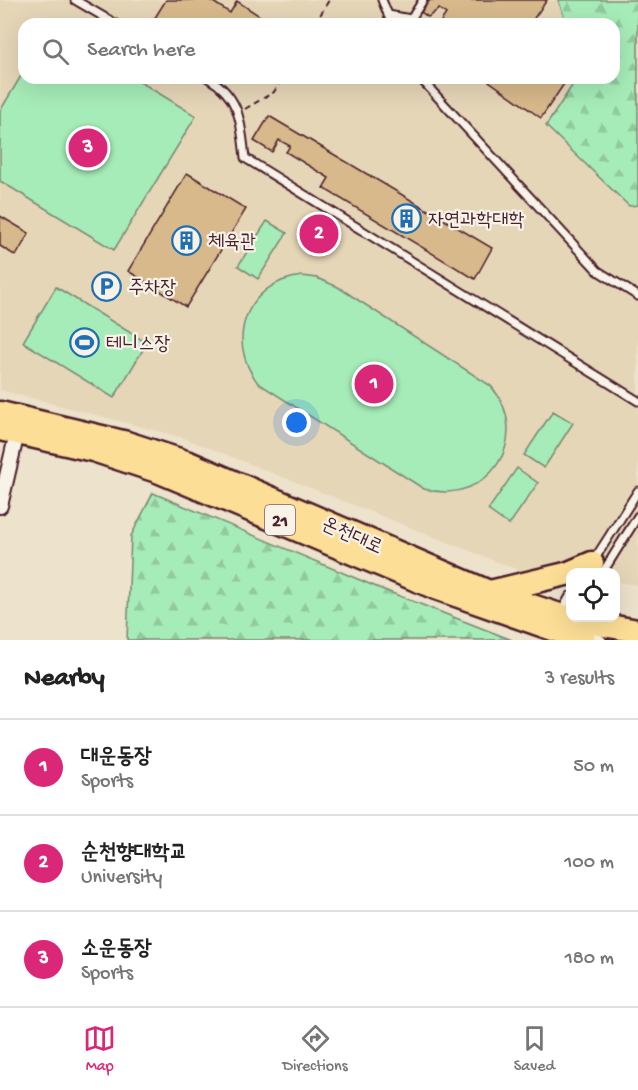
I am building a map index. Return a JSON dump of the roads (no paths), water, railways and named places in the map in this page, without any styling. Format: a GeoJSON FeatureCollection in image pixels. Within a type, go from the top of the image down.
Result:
{"type":"FeatureCollection","features":[{"type":"Feature","properties":{"kind":"main road","name":"온천대로"},"geometry":{"type":"LineString","coordinates":[[0,413],[127,443],[189,463],[488,600]]}},
{"type":"Feature","properties":{"kind":"main road","name":"온천대로"},"geometry":{"type":"LineString","coordinates":[[9,431],[93,450],[160,472],[488,600],[566,624],[616,630]]}},
{"type":"Feature","properties":{"kind":"main road"},"geometry":{"type":"LineString","coordinates":[[566,575],[488,600],[528,637],[566,624]]}},
{"type":"Feature","properties":{"kind":"street"},"geometry":{"type":"LineString","coordinates":[[0,506],[9,431]]}},
{"type":"Feature","properties":{"kind":"lane"},"geometry":{"type":"LineString","coordinates":[[75,0],[106,18]]}},
{"type":"Feature","properties":{"kind":"lane"},"geometry":{"type":"LineString","coordinates":[[382,0],[389,18]]}},
{"type":"Feature","properties":{"kind":"lane"},"geometry":{"type":"LineString","coordinates":[[412,18],[423,0]]}},
{"type":"Feature","properties":{"kind":"lane"},"geometry":{"type":"LineString","coordinates":[[388,15],[399,18]]}},
{"type":"Feature","properties":{"kind":"lane"},"geometry":{"type":"LineString","coordinates":[[218,84],[240,112],[245,158],[638,401]]}},
{"type":"Feature","properties":{"kind":"lane"},"geometry":{"type":"LineString","coordinates":[[426,84],[598,271],[638,296]]}},
{"type":"Feature","properties":{"kind":"lane"},"geometry":{"type":"LineString","coordinates":[[595,568],[638,491]]}},
{"type":"Feature","properties":{"kind":"lane"},"geometry":{"type":"LineString","coordinates":[[595,568],[638,516]]}},
{"type":"Feature","properties":{"kind":"place","name":"소운동장"},"geometry":{"type":"Point","coordinates":[88,148]}},
{"type":"Feature","properties":{"kind":"place","name":"자연과학대학"},"geometry":{"type":"Point","coordinates":[407,218]}},
{"type":"Feature","properties":{"kind":"place","name":"순천향대학교"},"geometry":{"type":"Point","coordinates":[319,234]}},
{"type":"Feature","properties":{"kind":"place","name":"체육관"},"geometry":{"type":"Point","coordinates":[187,240]}},
{"type":"Feature","properties":{"kind":"place","name":"주차장"},"geometry":{"type":"Point","coordinates":[107,286]}},
{"type":"Feature","properties":{"kind":"place","name":"테니스장"},"geometry":{"type":"Point","coordinates":[85,342]}},
{"type":"Feature","properties":{"kind":"place","name":"대운동장"},"geometry":{"type":"Point","coordinates":[374,384]}}]}
